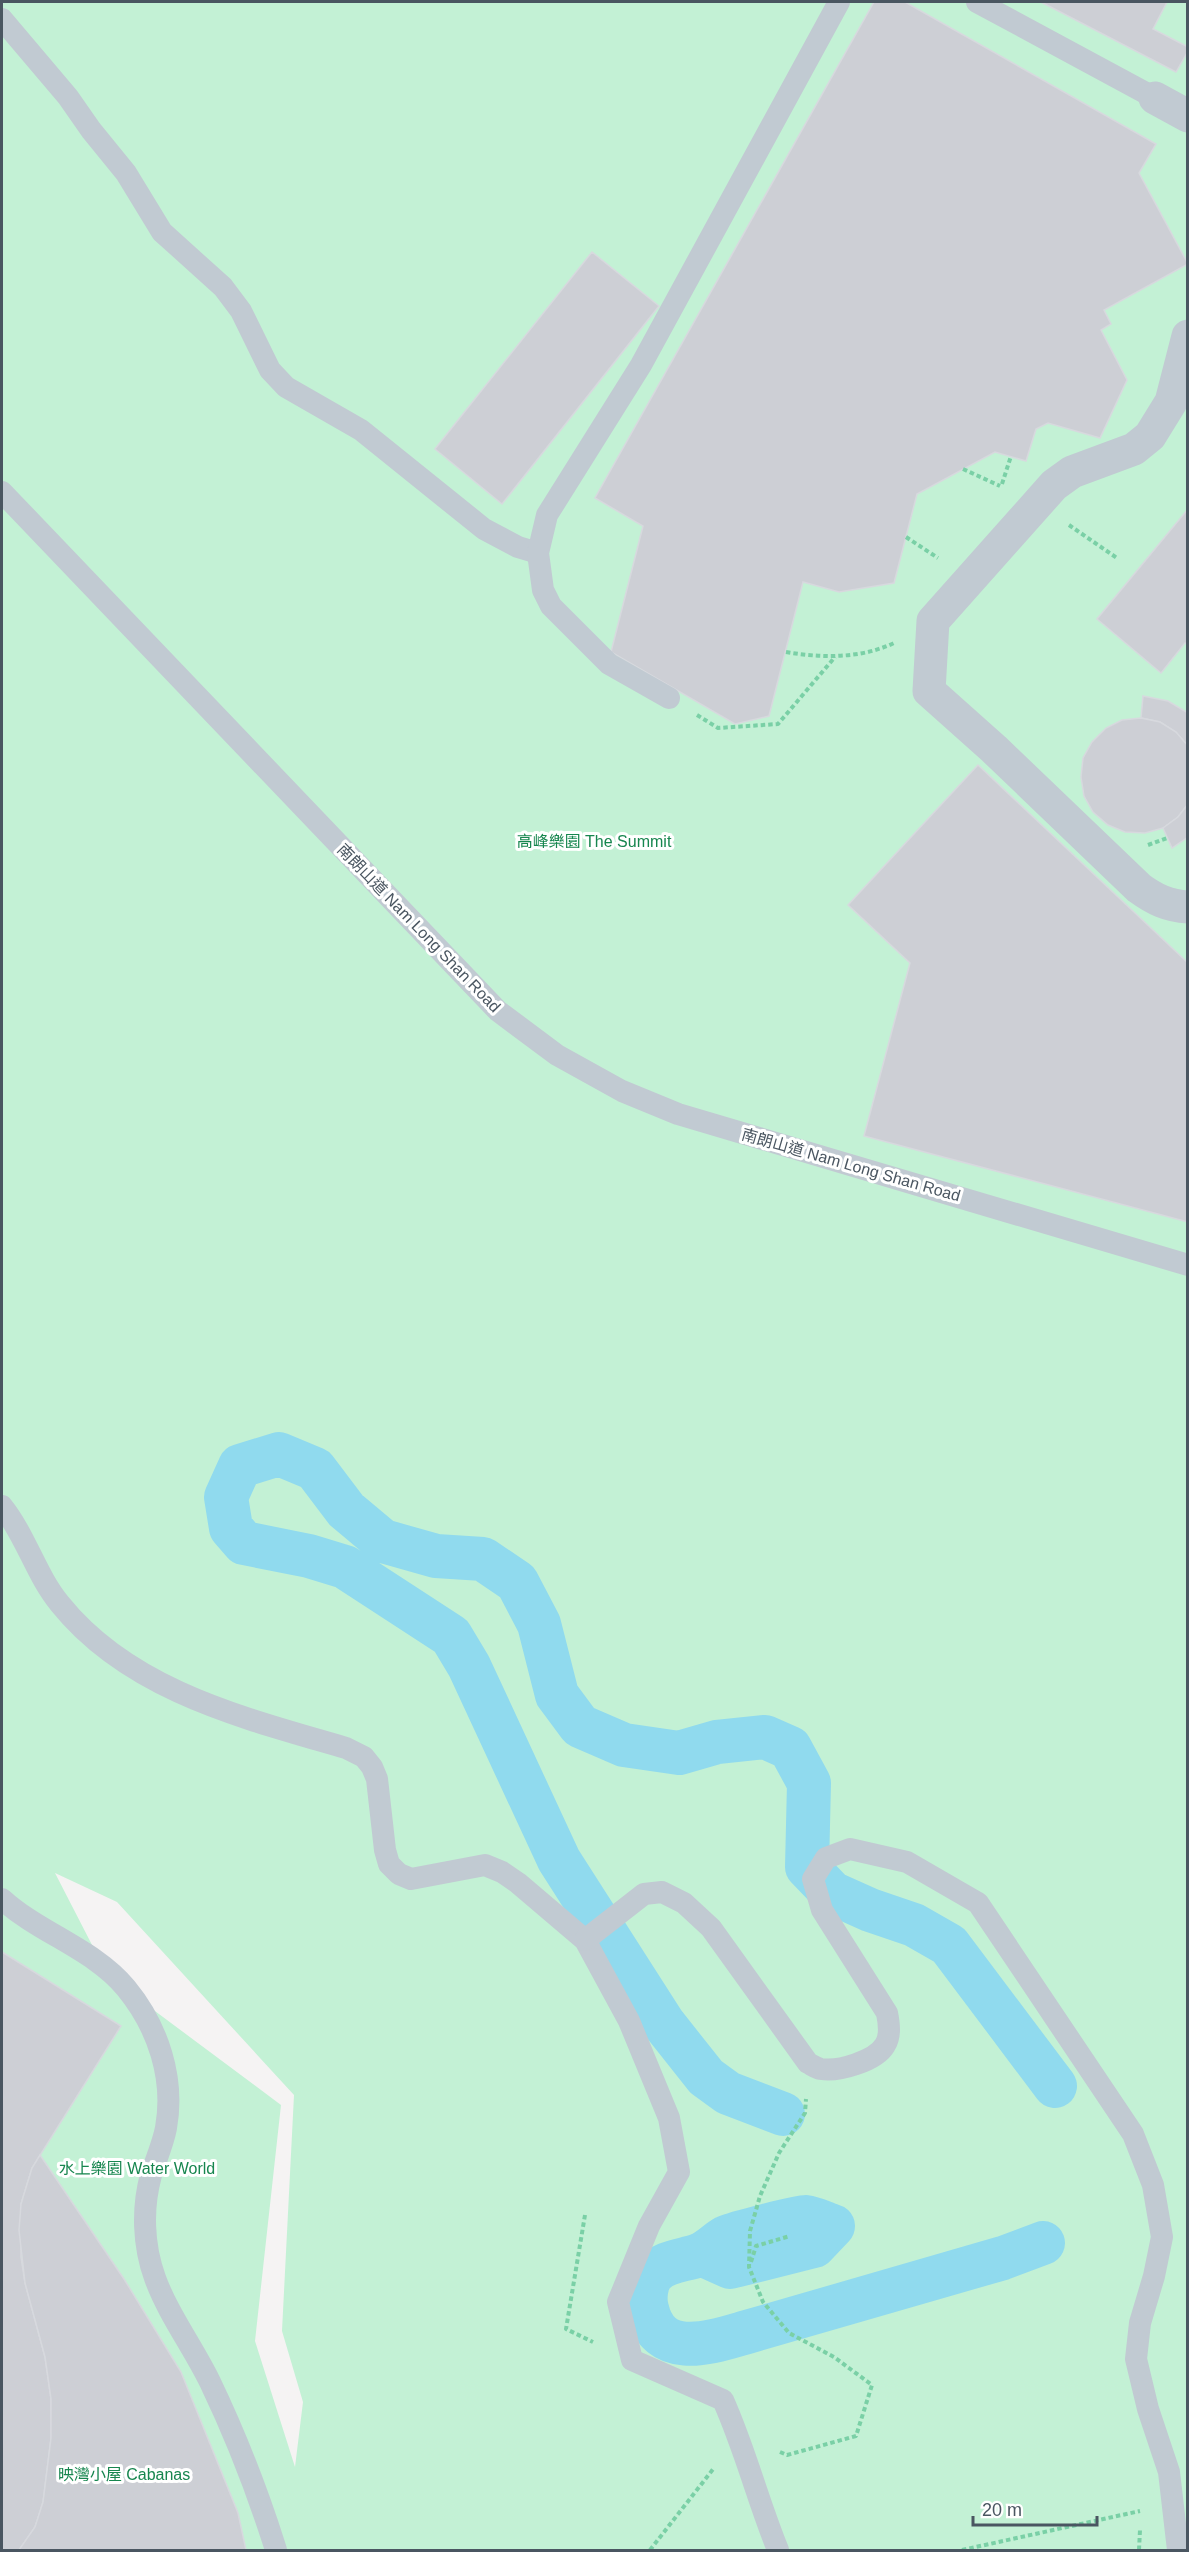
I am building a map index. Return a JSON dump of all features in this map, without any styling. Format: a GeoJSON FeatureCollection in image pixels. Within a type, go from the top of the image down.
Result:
{"type":"FeatureCollection","features":[{"type":"Feature","properties":{"kind":"street"},"geometry":{"type":"LineString","coordinates":[[1155,98],[1188,116]]}},
{"type":"Feature","properties":{"kind":"street"},"geometry":{"type":"LineString","coordinates":[[1188,336],[1171,402],[1162,420],[1150,436],[1134,449],[1072,472],[1054,485],[933,621],[928,692],[994,749],[1139,888],[1170,905],[1188,907]]}},
{"type":"Feature","properties":{"kind":"lane"},"geometry":{"type":"LineString","coordinates":[[669,698],[609,664],[551,606],[543,590],[538,553],[547,514],[641,365],[839,2]]}},
{"type":"Feature","properties":{"kind":"lane"},"geometry":{"type":"LineString","coordinates":[[977,2],[1155,98]]}},
{"type":"Feature","properties":{"kind":"lane"},"geometry":{"type":"LineString","coordinates":[[2,19],[68,97],[126,173],[162,232],[223,287],[241,311],[270,370],[286,387],[361,430],[484,529],[518,547],[538,553]]}},
{"type":"Feature","properties":{"kind":"lane","name":"南朗山道 Nam Long Shan Road"},"geometry":{"type":"LineString","coordinates":[[2,492],[498,1011],[557,1055],[622,1091],[678,1114],[1188,1265]]}},
{"type":"Feature","properties":{"kind":"lane"},"geometry":{"type":"LineString","coordinates":[[2,1506],[60,1604],[89,1634],[141,1673],[195,1701],[346,1748],[364,1757],[372,1767],[377,1779],[385,1850],[389,1864],[399,1874],[411,1880],[485,1865],[518,1883],[585,1940],[629,2021],[669,2118],[679,2172],[649,2226],[618,2302],[632,2360],[723,2400],[739,2435],[760,2505],[778,2550]]}},
{"type":"Feature","properties":{"kind":"lane"},"geometry":{"type":"LineString","coordinates":[[585,1940],[644,1894],[662,1892],[684,1903],[711,1928],[808,2063],[820,2069],[834,2069],[865,2061],[876,2055],[886,2045],[890,2029],[887,2013],[822,1910],[813,1879],[825,1858],[850,1849],[907,1862],[978,1903],[1133,2134],[1153,2185],[1162,2237],[1154,2276],[1140,2323],[1136,2359],[1148,2409],[1169,2472],[1178,2550]]}},
{"type":"Feature","properties":{"kind":"lane"},"geometry":{"type":"LineString","coordinates":[[2,1899],[15,1911],[101,1964],[132,1996],[145,2014],[159,2044],[167,2077],[168,2102],[163,2143],[152,2174],[147,2199],[145,2224],[148,2252],[155,2278],[210,2382],[239,2446],[276,2550]]}},
{"type":"Feature","properties":{"kind":"path"},"geometry":{"type":"LineString","coordinates":[[1001,487],[1011,456]]}},
{"type":"Feature","properties":{"kind":"path"},"geometry":{"type":"LineString","coordinates":[[1070,525],[1117,558]]}},
{"type":"Feature","properties":{"kind":"path"},"geometry":{"type":"LineString","coordinates":[[786,652],[835,657],[887,646],[933,621]]}},
{"type":"Feature","properties":{"kind":"path"},"geometry":{"type":"LineString","coordinates":[[669,698],[718,728],[778,724],[835,657]]}},
{"type":"Feature","properties":{"kind":"path"},"geometry":{"type":"LineString","coordinates":[[650,2550],[739,2435],[787,2455],[856,2436],[872,2385],[834,2357],[789,2333],[763,2302],[749,2267],[750,2230],[760,2196],[779,2154],[805,2113]]}},
{"type":"Feature","properties":{"kind":"path"},"geometry":{"type":"LineString","coordinates":[[749,2267],[756,2246],[790,2236]]}},
{"type":"Feature","properties":{"kind":"path"},"geometry":{"type":"LineString","coordinates":[[962,2550],[1140,2510]]}},
{"type":"Feature","properties":{"kind":"green space","name":"高峰樂園 The Summit"},"geometry":{"type":"Polygon","coordinates":[[[2,2],[1187,2],[1187,2550],[2,2550],[2,2]],[[55,1873],[108,1976],[281,2105],[255,2341],[295,2467],[303,2402],[282,2331],[294,2095],[117,1902],[55,1873]]]}},
{"type":"Feature","properties":{"kind":"building"},"geometry":{"type":"Polygon","coordinates":[[[874,2],[905,2],[1156,144],[1139,173],[1188,264],[1104,310],[1111,324],[1101,330],[1127,380],[1100,438],[1048,423],[1036,429],[1026,461],[995,452],[917,494],[894,583],[839,592],[803,582],[769,716],[735,724],[611,652],[643,526],[595,498],[874,2]]]}},
{"type":"Feature","properties":{"kind":"building"},"geometry":{"type":"Polygon","coordinates":[[[1041,2],[1167,2],[1153,29],[1188,47],[1188,51],[1176,72],[1041,2]]]}},
{"type":"Feature","properties":{"kind":"building"},"geometry":{"type":"Polygon","coordinates":[[[592,252],[659,306],[502,504],[435,449],[592,252]]]}},
{"type":"Feature","properties":{"kind":"building"},"geometry":{"type":"Polygon","coordinates":[[[1188,509],[1188,645],[1185,643],[1161,673],[1097,619],[1188,509]]]}},
{"type":"Feature","properties":{"kind":"building"},"geometry":{"type":"Polygon","coordinates":[[[1143,696],[1168,701],[1188,713],[1188,746],[1176,732],[1160,722],[1141,718],[1143,696]]]}},
{"type":"Feature","properties":{"kind":"building"},"geometry":{"type":"Polygon","coordinates":[[[1141,718],[1160,722],[1176,732],[1188,746],[1188,804],[1178,817],[1163,828],[1145,833],[1125,832],[1108,825],[1093,812],[1084,796],[1081,777],[1083,758],[1092,742],[1106,728],[1122,720],[1141,718]]]}},
{"type":"Feature","properties":{"kind":"building"},"geometry":{"type":"Polygon","coordinates":[[[978,765],[1188,963],[1188,1222],[864,1136],[910,963],[848,905],[978,765]]]}},
{"type":"Feature","properties":{"kind":"building"},"geometry":{"type":"Polygon","coordinates":[[[1188,804],[1188,837],[1172,848],[1163,828],[1178,817],[1188,804]]]}},
{"type":"Feature","properties":{"kind":"building"},"geometry":{"type":"Polygon","coordinates":[[[2,1952],[121,2026],[32,2168],[21,2204],[21,2257],[25,2283],[45,2357],[51,2399],[51,2438],[43,2502],[35,2527],[19,2550],[2,2550],[2,1952]]]}},
{"type":"Feature","properties":{"kind":"building","name":"映灣小屋 Cabanas"},"geometry":{"type":"Polygon","coordinates":[[[40,2155],[124,2279],[181,2372],[238,2513],[246,2550],[19,2550],[35,2527],[43,2502],[51,2438],[51,2399],[45,2357],[25,2283],[19,2230],[21,2204],[32,2168],[40,2155]]]}},
{"type":"Feature","properties":{"kind":"waterway"},"geometry":{"type":"LineString","coordinates":[[783,2114],[728,2093],[706,2077],[664,2024],[559,1860],[469,1666],[451,1636],[345,1567],[309,1556],[244,1543],[231,1528],[226,1497],[240,1466],[279,1454],[315,1469],[346,1510],[383,1541],[436,1556],[483,1559],[517,1582],[539,1624],[557,1695],[580,1726],[624,1745],[679,1753],[717,1742],[765,1737],[790,1748],[809,1783],[807,1867],[832,1893],[870,1910],[914,1925],[949,1945],[1055,2086]]}},
{"type":"Feature","properties":{"kind":"waterway"},"geometry":{"type":"LineString","coordinates":[[701,2254],[730,2267],[814,2246],[833,2226],[806,2217],[741,2232],[726,2237],[703,2253],[669,2263],[658,2269],[647,2286],[646,2305],[653,2325],[663,2336],[675,2342],[703,2343],[733,2336],[1003,2258],[1043,2243]]}},
{"type":"Feature","properties":{"kind":"park label","name":"水上樂園 Water World"},"geometry":{"type":"Point","coordinates":[137,2168]}}]}
